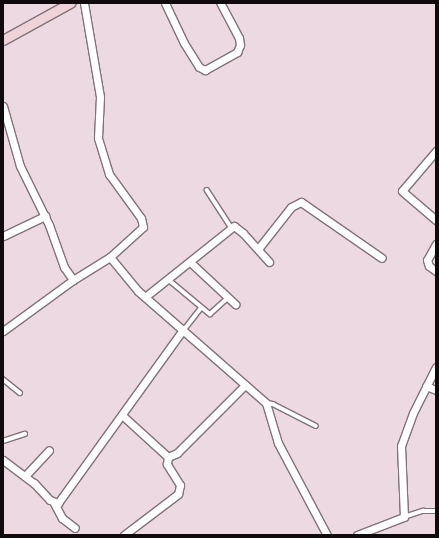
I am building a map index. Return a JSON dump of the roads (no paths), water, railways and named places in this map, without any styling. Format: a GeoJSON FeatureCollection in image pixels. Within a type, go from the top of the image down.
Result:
{"type":"FeatureCollection","features":[{"type":"Feature","properties":{"kind":"street"},"geometry":{"type":"LineString","coordinates":[[3,40],[70,3]]}},
{"type":"Feature","properties":{"kind":"street"},"geometry":{"type":"LineString","coordinates":[[3,331],[72,280],[110,257],[143,227],[141,218],[109,174],[98,138],[100,97],[84,3]]}},
{"type":"Feature","properties":{"kind":"street"},"geometry":{"type":"LineString","coordinates":[[165,3],[184,43],[199,67],[205,70],[236,52],[240,45],[220,3]]}},
{"type":"Feature","properties":{"kind":"street"},"geometry":{"type":"LineString","coordinates":[[3,106],[20,166],[45,216],[64,267],[72,280]]}},
{"type":"Feature","properties":{"kind":"street"},"geometry":{"type":"LineString","coordinates":[[436,151],[402,191],[436,220]]}},
{"type":"Feature","properties":{"kind":"street"},"geometry":{"type":"LineString","coordinates":[[258,249],[291,207],[301,202],[382,258]]}},
{"type":"Feature","properties":{"kind":"street"},"geometry":{"type":"LineString","coordinates":[[3,236],[45,216]]}},
{"type":"Feature","properties":{"kind":"street"},"geometry":{"type":"LineString","coordinates":[[145,297],[190,262],[231,227],[237,227],[269,262]]}},
{"type":"Feature","properties":{"kind":"street"},"geometry":{"type":"LineString","coordinates":[[436,244],[427,260],[429,266],[436,271]]}},
{"type":"Feature","properties":{"kind":"street"},"geometry":{"type":"LineString","coordinates":[[110,257],[145,297],[266,403],[278,443],[327,535]]}},
{"type":"Feature","properties":{"kind":"street"},"geometry":{"type":"LineString","coordinates":[[190,262],[236,304]]}},
{"type":"Feature","properties":{"kind":"street"},"geometry":{"type":"LineString","coordinates":[[54,503],[62,500],[182,331]]}},
{"type":"Feature","properties":{"kind":"street"},"geometry":{"type":"LineString","coordinates":[[357,535],[404,517],[404,467],[400,452],[426,386],[436,367]]}},
{"type":"Feature","properties":{"kind":"street"},"geometry":{"type":"LineString","coordinates":[[168,457],[177,453],[245,385]]}},
{"type":"Feature","properties":{"kind":"street"},"geometry":{"type":"LineString","coordinates":[[426,386],[436,390]]}},
{"type":"Feature","properties":{"kind":"street"},"geometry":{"type":"LineString","coordinates":[[123,416],[168,457]]}},
{"type":"Feature","properties":{"kind":"street"},"geometry":{"type":"LineString","coordinates":[[25,476],[49,450]]}},
{"type":"Feature","properties":{"kind":"street"},"geometry":{"type":"LineString","coordinates":[[124,535],[178,494],[180,485],[167,464],[168,457]]}},
{"type":"Feature","properties":{"kind":"street"},"geometry":{"type":"LineString","coordinates":[[3,460],[25,476],[54,503],[62,518],[75,528]]}},
{"type":"Feature","properties":{"kind":"lane"},"geometry":{"type":"LineString","coordinates":[[207,190],[231,227]]}},
{"type":"Feature","properties":{"kind":"lane"},"geometry":{"type":"LineString","coordinates":[[168,279],[210,314],[214,313],[228,298]]}},
{"type":"Feature","properties":{"kind":"lane"},"geometry":{"type":"LineString","coordinates":[[182,331],[201,308]]}},
{"type":"Feature","properties":{"kind":"lane"},"geometry":{"type":"LineString","coordinates":[[3,379],[20,393]]}},
{"type":"Feature","properties":{"kind":"lane"},"geometry":{"type":"LineString","coordinates":[[266,403],[273,404],[316,426]]}},
{"type":"Feature","properties":{"kind":"lane"},"geometry":{"type":"LineString","coordinates":[[3,441],[25,434]]}},
{"type":"Feature","properties":{"kind":"lane"},"geometry":{"type":"LineString","coordinates":[[404,517],[423,511],[436,511]]}}]}
